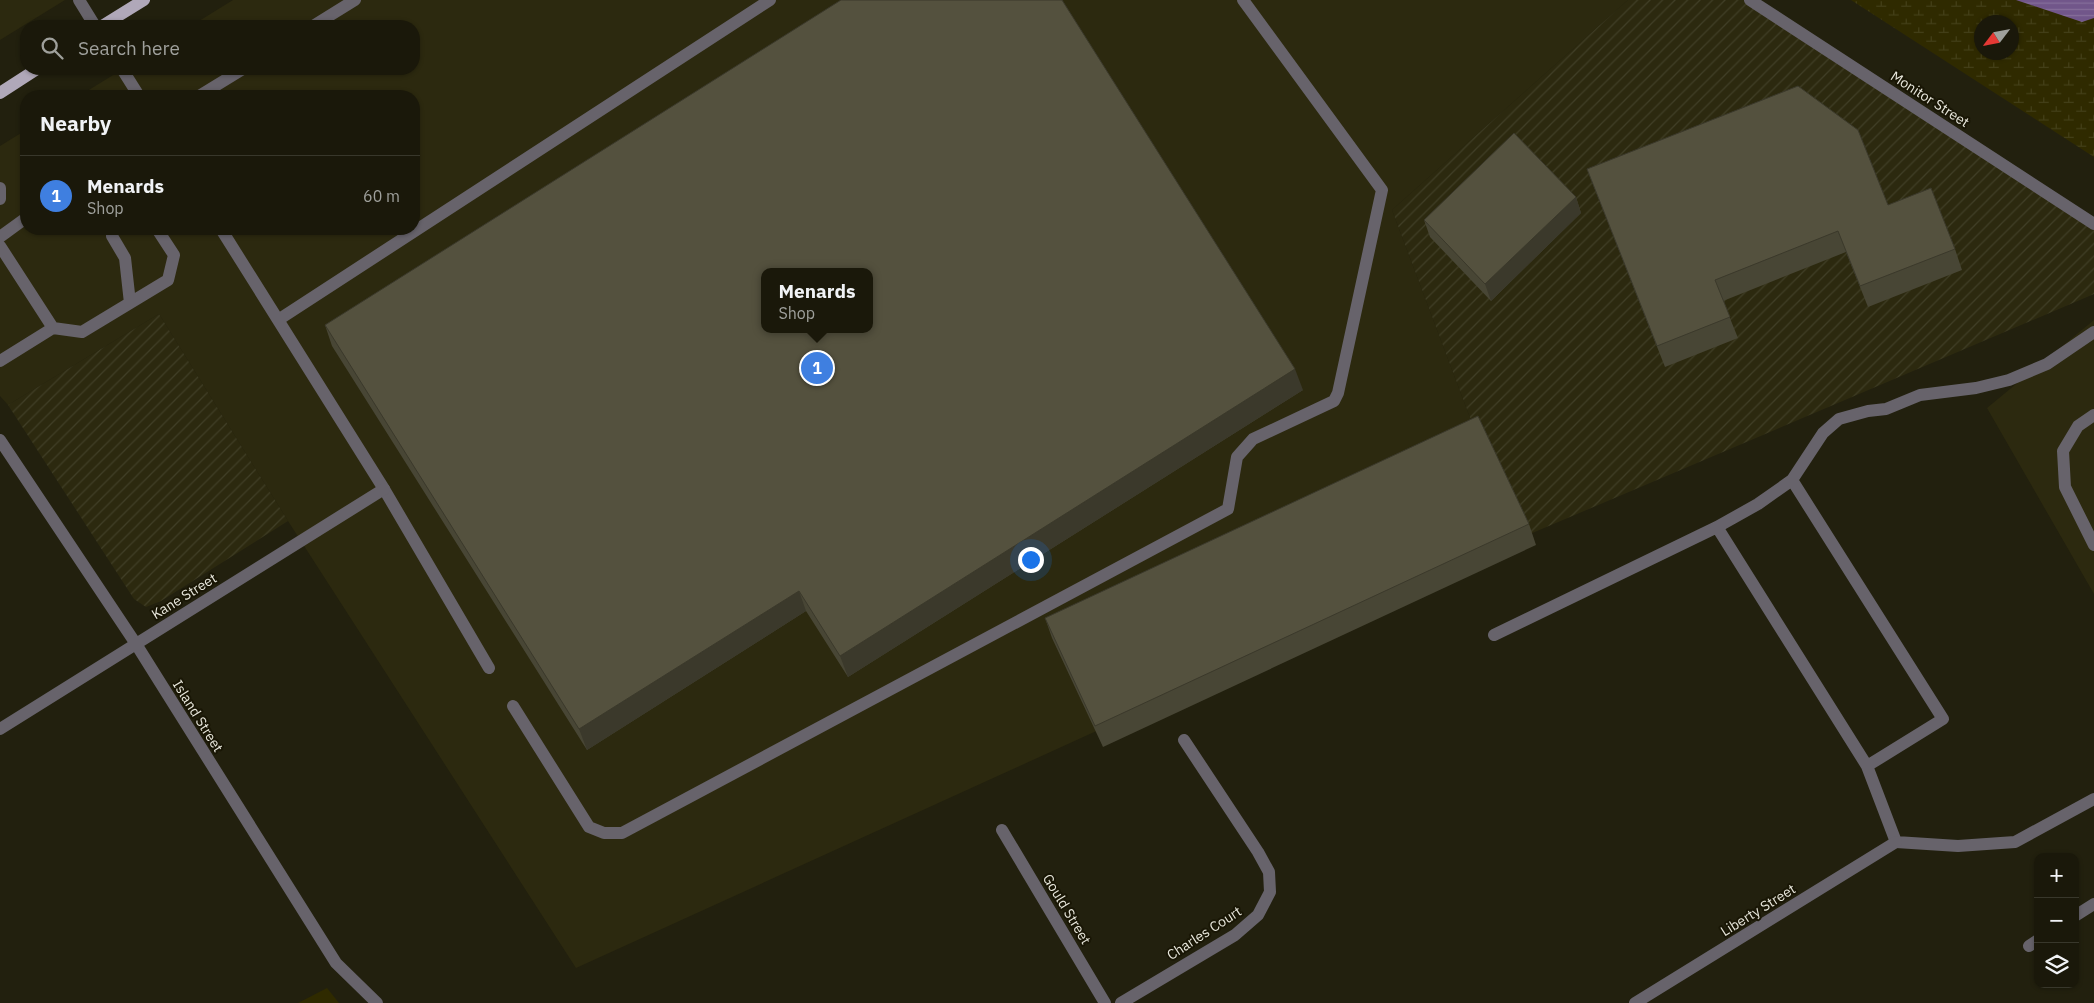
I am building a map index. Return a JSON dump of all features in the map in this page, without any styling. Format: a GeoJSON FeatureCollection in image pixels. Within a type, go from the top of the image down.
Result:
{"type":"FeatureCollection","features":[{"type":"Feature","properties":{"kind":"main road"},"geometry":{"type":"LineString","coordinates":[[112,20],[144,0]]}},
{"type":"Feature","properties":{"kind":"main road"},"geometry":{"type":"LineString","coordinates":[[0,93],[28,75]]}},
{"type":"Feature","properties":{"kind":"street"},"geometry":{"type":"LineString","coordinates":[[79,0],[91,20]]}},
{"type":"Feature","properties":{"kind":"street"},"geometry":{"type":"LineString","coordinates":[[323,20],[355,0]]}},
{"type":"Feature","properties":{"kind":"street"},"geometry":{"type":"LineString","coordinates":[[420,228],[770,0]]}},
{"type":"Feature","properties":{"kind":"street"},"geometry":{"type":"LineString","coordinates":[[513,706],[589,827],[604,833],[622,833],[1228,509],[1237,456],[1253,439],[1334,401],[1338,394],[1382,190],[1243,0]]}},
{"type":"Feature","properties":{"kind":"street","name":"Monitor Street"},"geometry":{"type":"LineString","coordinates":[[1750,0],[2094,224]]}},
{"type":"Feature","properties":{"kind":"street"},"geometry":{"type":"LineString","coordinates":[[126,75],[135,90]]}},
{"type":"Feature","properties":{"kind":"street"},"geometry":{"type":"LineString","coordinates":[[209,90],[234,75]]}},
{"type":"Feature","properties":{"kind":"street"},"geometry":{"type":"LineString","coordinates":[[0,188],[0,199]]}},
{"type":"Feature","properties":{"kind":"street"},"geometry":{"type":"LineString","coordinates":[[0,237],[20,222]]}},
{"type":"Feature","properties":{"kind":"street"},"geometry":{"type":"LineString","coordinates":[[0,361],[53,328],[82,332],[168,280],[174,255],[161,235]]}},
{"type":"Feature","properties":{"kind":"street"},"geometry":{"type":"LineString","coordinates":[[225,235],[384,489],[489,668]]}},
{"type":"Feature","properties":{"kind":"street"},"geometry":{"type":"LineString","coordinates":[[278,320],[409,235]]}},
{"type":"Feature","properties":{"kind":"street"},"geometry":{"type":"LineString","coordinates":[[112,236],[125,258],[130,303]]}},
{"type":"Feature","properties":{"kind":"street"},"geometry":{"type":"LineString","coordinates":[[0,246],[53,328]]}},
{"type":"Feature","properties":{"kind":"street"},"geometry":{"type":"LineString","coordinates":[[1494,635],[1717,527],[1758,504],[1792,480],[1823,433],[1839,419],[1886,408],[1920,395],[1976,388],[2009,380],[2047,364],[2094,332]]}},
{"type":"Feature","properties":{"kind":"street"},"geometry":{"type":"LineString","coordinates":[[2094,414],[2078,426],[2063,451],[2065,487],[2094,545]]}},
{"type":"Feature","properties":{"kind":"street","name":"Island Street"},"geometry":{"type":"LineString","coordinates":[[0,440],[136,644],[336,962],[377,1003]]}},
{"type":"Feature","properties":{"kind":"street"},"geometry":{"type":"LineString","coordinates":[[1792,480],[1943,719],[1867,766]]}},
{"type":"Feature","properties":{"kind":"street","name":"Kane Street"},"geometry":{"type":"LineString","coordinates":[[0,729],[384,489]]}},
{"type":"Feature","properties":{"kind":"street"},"geometry":{"type":"LineString","coordinates":[[1717,527],[1867,766],[1896,842],[1958,846],[2015,842],[2094,799]]}},
{"type":"Feature","properties":{"kind":"street","name":"Charles Court"},"geometry":{"type":"LineString","coordinates":[[1121,1003],[1234,935],[1258,915],[1270,892],[1269,872],[1258,852],[1184,740]]}},
{"type":"Feature","properties":{"kind":"street","name":"Gould Street"},"geometry":{"type":"LineString","coordinates":[[1002,830],[1105,1003]]}},
{"type":"Feature","properties":{"kind":"street","name":"Liberty Street"},"geometry":{"type":"LineString","coordinates":[[1635,1003],[1896,842]]}},
{"type":"Feature","properties":{"kind":"street"},"geometry":{"type":"LineString","coordinates":[[2079,913],[2094,904]]}},
{"type":"Feature","properties":{"kind":"shaded area"},"geometry":{"type":"Polygon","coordinates":[[[0,0],[65,0],[32,20],[20,20],[20,28],[0,40],[0,0]]]}},
{"type":"Feature","properties":{"kind":"shaded area"},"geometry":{"type":"Polygon","coordinates":[[[233,0],[1628,0],[1392,210],[1516,540],[576,968],[288,521],[159,314],[8,405],[0,396],[0,146],[20,134],[20,235],[420,235],[420,90],[89,90],[113,75],[420,75],[420,20],[201,20],[233,0]]]}},
{"type":"Feature","properties":{"kind":"shaded area"},"geometry":{"type":"Polygon","coordinates":[[[1628,0],[1750,0],[2094,224],[2094,294],[1516,540],[1392,210],[1628,0]]]}},
{"type":"Feature","properties":{"kind":"shaded area"},"geometry":{"type":"Polygon","coordinates":[[[2016,0],[2094,0],[2094,18],[2082,22],[2016,0]]]}},
{"type":"Feature","properties":{"kind":"shaded area"},"geometry":{"type":"Polygon","coordinates":[[[159,314],[288,521],[161,601],[146,607],[134,599],[8,405],[159,314]]]}},
{"type":"Feature","properties":{"kind":"shaded area"},"geometry":{"type":"Polygon","coordinates":[[[2094,320],[2094,594],[1987,408],[2094,320]]]}},
{"type":"Feature","properties":{"kind":"green space"},"geometry":{"type":"Polygon","coordinates":[[[1851,0],[2094,0],[2094,157],[1851,0]]]}},
{"type":"Feature","properties":{"kind":"green space"},"geometry":{"type":"Polygon","coordinates":[[[327,988],[339,1003],[298,1003],[327,988]]]}},
{"type":"Feature","properties":{"kind":"building"},"geometry":{"type":"Polygon","coordinates":[[[841,0],[1062,0],[1295,369],[840,656],[799,591],[579,729],[325,325],[841,0]]]}},
{"type":"Feature","properties":{"kind":"building"},"geometry":{"type":"Polygon","coordinates":[[[1798,86],[1858,130],[1888,205],[1931,188],[1955,249],[1860,286],[1838,231],[1715,280],[1730,317],[1657,346],[1587,169],[1798,86]]]}},
{"type":"Feature","properties":{"kind":"building"},"geometry":{"type":"Polygon","coordinates":[[[1514,133],[1576,197],[1485,284],[1424,220],[1514,133]]]}},
{"type":"Feature","properties":{"kind":"building"},"geometry":{"type":"Polygon","coordinates":[[[1478,416],[1529,524],[1095,726],[1045,618],[1478,416]]]}},
{"type":"Feature","properties":{"kind":"place","name":"Menards"},"geometry":{"type":"Point","coordinates":[817,368]}}]}
